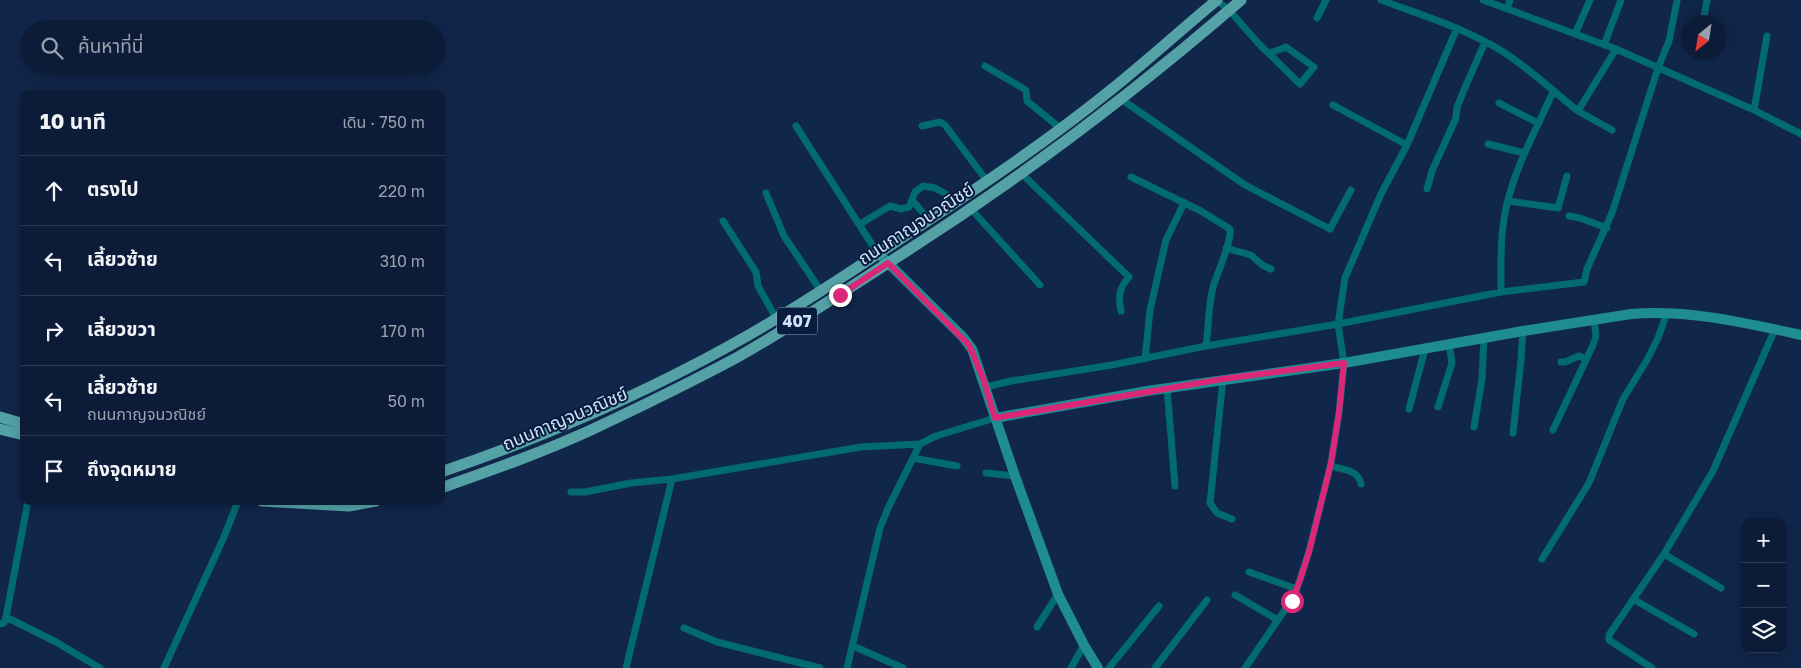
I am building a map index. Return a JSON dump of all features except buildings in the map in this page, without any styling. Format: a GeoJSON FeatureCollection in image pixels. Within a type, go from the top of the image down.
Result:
{"type":"FeatureCollection","features":[{"type":"Feature","properties":{"kind":"main road","name":"ถนนกาญจนวณิชย์"},"geometry":{"type":"LineString","coordinates":[[445,471],[494,454],[570,423],[636,393],[732,345],[821,291],[930,221],[1060,128],[1111,90],[1216,0]]}},
{"type":"Feature","properties":{"kind":"main road","name":"ถนนกาญจนวณิชย์"},"geometry":{"type":"LineString","coordinates":[[445,487],[507,464],[590,430],[665,394],[735,358],[840,295],[1022,174],[1121,99],[1241,0]]}},
{"type":"Feature","properties":{"kind":"main road"},"geometry":{"type":"LineString","coordinates":[[0,418],[20,423]]}},
{"type":"Feature","properties":{"kind":"main road"},"geometry":{"type":"LineString","coordinates":[[0,429],[20,434]]}},
{"type":"Feature","properties":{"kind":"main road"},"geometry":{"type":"LineString","coordinates":[[332,505],[354,505]]}},
{"type":"Feature","properties":{"kind":"street"},"geometry":{"type":"LineString","coordinates":[[1216,0],[1229,10],[1258,43],[1300,84],[1314,67],[1286,47],[1270,53]]}},
{"type":"Feature","properties":{"kind":"street"},"geometry":{"type":"LineString","coordinates":[[1317,18],[1326,0]]}},
{"type":"Feature","properties":{"kind":"street"},"geometry":{"type":"LineString","coordinates":[[1381,0],[1457,28],[1485,42],[1514,60],[1578,111],[1612,130]]}},
{"type":"Feature","properties":{"kind":"street"},"geometry":{"type":"LineString","coordinates":[[1483,0],[1616,49],[1754,110],[1801,134]]}},
{"type":"Feature","properties":{"kind":"street"},"geometry":{"type":"LineString","coordinates":[[1507,9],[1510,0]]}},
{"type":"Feature","properties":{"kind":"street"},"geometry":{"type":"LineString","coordinates":[[1575,34],[1590,0]]}},
{"type":"Feature","properties":{"kind":"street"},"geometry":{"type":"LineString","coordinates":[[1604,45],[1621,0]]}},
{"type":"Feature","properties":{"kind":"street"},"geometry":{"type":"LineString","coordinates":[[1705,15],[1708,0]]}},
{"type":"Feature","properties":{"kind":"street"},"geometry":{"type":"LineString","coordinates":[[986,387],[1011,381],[1145,359],[1206,346],[1338,324],[1501,292],[1584,282],[1587,269],[1607,228],[1658,68],[1669,41],[1677,1]]}},
{"type":"Feature","properties":{"kind":"street"},"geometry":{"type":"LineString","coordinates":[[1245,668],[1292,601],[1309,552],[1330,466],[1339,412],[1344,363],[1338,324],[1342,287],[1349,266],[1381,194],[1407,145],[1457,28]]}},
{"type":"Feature","properties":{"kind":"street"},"geometry":{"type":"LineString","coordinates":[[1754,110],[1766,36]]}},
{"type":"Feature","properties":{"kind":"street"},"geometry":{"type":"LineString","coordinates":[[1427,189],[1432,170],[1456,118],[1457,108],[1485,42]]}},
{"type":"Feature","properties":{"kind":"street"},"geometry":{"type":"LineString","coordinates":[[1578,111],[1616,49]]}},
{"type":"Feature","properties":{"kind":"street"},"geometry":{"type":"LineString","coordinates":[[985,66],[1026,90],[1027,100],[1060,128]]}},
{"type":"Feature","properties":{"kind":"street"},"geometry":{"type":"LineString","coordinates":[[1501,292],[1502,237],[1508,201],[1524,153],[1553,92]]}},
{"type":"Feature","properties":{"kind":"street"},"geometry":{"type":"LineString","coordinates":[[1121,99],[1245,185],[1330,229],[1352,190]]}},
{"type":"Feature","properties":{"kind":"street"},"geometry":{"type":"LineString","coordinates":[[1499,103],[1538,123]]}},
{"type":"Feature","properties":{"kind":"street"},"geometry":{"type":"LineString","coordinates":[[1333,105],[1407,145]]}},
{"type":"Feature","properties":{"kind":"street"},"geometry":{"type":"LineString","coordinates":[[922,126],[940,122],[944,124],[987,181]]}},
{"type":"Feature","properties":{"kind":"street"},"geometry":{"type":"LineString","coordinates":[[796,126],[878,254],[972,349],[1058,594],[1098,668]]}},
{"type":"Feature","properties":{"kind":"street"},"geometry":{"type":"LineString","coordinates":[[1488,144],[1524,153]]}},
{"type":"Feature","properties":{"kind":"street"},"geometry":{"type":"LineString","coordinates":[[1022,174],[1129,277],[1121,286],[1118,298],[1121,311]]}},
{"type":"Feature","properties":{"kind":"street"},"geometry":{"type":"LineString","coordinates":[[1508,201],[1558,208],[1567,176]]}},
{"type":"Feature","properties":{"kind":"street"},"geometry":{"type":"LineString","coordinates":[[1131,177],[1229,228],[1230,235],[1222,267],[1213,288],[1206,346]]}},
{"type":"Feature","properties":{"kind":"street"},"geometry":{"type":"LineString","coordinates":[[860,224],[890,206],[901,209],[907,208],[917,189],[926,186],[935,188],[959,201]]}},
{"type":"Feature","properties":{"kind":"street"},"geometry":{"type":"LineString","coordinates":[[766,193],[784,236],[821,291]]}},
{"type":"Feature","properties":{"kind":"street"},"geometry":{"type":"LineString","coordinates":[[912,200],[930,221]]}},
{"type":"Feature","properties":{"kind":"street"},"geometry":{"type":"LineString","coordinates":[[1145,359],[1150,310],[1166,240],[1184,203]]}},
{"type":"Feature","properties":{"kind":"street"},"geometry":{"type":"LineString","coordinates":[[971,209],[1040,285]]}},
{"type":"Feature","properties":{"kind":"street"},"geometry":{"type":"LineString","coordinates":[[1569,216],[1607,228]]}},
{"type":"Feature","properties":{"kind":"street"},"geometry":{"type":"LineString","coordinates":[[724,221],[756,272],[759,288],[776,318]]}},
{"type":"Feature","properties":{"kind":"street"},"geometry":{"type":"LineString","coordinates":[[1226,248],[1251,255],[1262,266],[1271,269]]}},
{"type":"Feature","properties":{"kind":"street"},"geometry":{"type":"LineString","coordinates":[[571,492],[585,492],[632,483],[672,479],[861,447],[920,444],[936,436],[995,418],[1167,388],[1344,363],[1523,331],[1646,313],[1667,313],[1775,329],[1801,335]]}},
{"type":"Feature","properties":{"kind":"street"},"geometry":{"type":"LineString","coordinates":[[1542,559],[1589,483],[1623,399],[1647,360],[1658,338],[1667,313]]}},
{"type":"Feature","properties":{"kind":"street"},"geometry":{"type":"LineString","coordinates":[[1553,430],[1596,336],[1594,320]]}},
{"type":"Feature","properties":{"kind":"street"},"geometry":{"type":"LineString","coordinates":[[1652,668],[1608,638],[1664,554],[1712,471],[1775,329]]}},
{"type":"Feature","properties":{"kind":"street"},"geometry":{"type":"LineString","coordinates":[[1513,433],[1522,360],[1523,331]]}},
{"type":"Feature","properties":{"kind":"street"},"geometry":{"type":"LineString","coordinates":[[1474,427],[1482,379],[1484,338]]}},
{"type":"Feature","properties":{"kind":"street"},"geometry":{"type":"LineString","coordinates":[[1438,407],[1452,363],[1450,344]]}},
{"type":"Feature","properties":{"kind":"street"},"geometry":{"type":"LineString","coordinates":[[1409,409],[1425,349]]}},
{"type":"Feature","properties":{"kind":"street"},"geometry":{"type":"LineString","coordinates":[[1560,362],[1578,356],[1586,359]]}},
{"type":"Feature","properties":{"kind":"street"},"geometry":{"type":"LineString","coordinates":[[1223,379],[1210,503],[1216,513],[1232,519]]}},
{"type":"Feature","properties":{"kind":"street"},"geometry":{"type":"LineString","coordinates":[[1167,388],[1175,486]]}},
{"type":"Feature","properties":{"kind":"street"},"geometry":{"type":"LineString","coordinates":[[847,668],[880,528],[920,444]]}},
{"type":"Feature","properties":{"kind":"street"},"geometry":{"type":"LineString","coordinates":[[913,458],[957,466]]}},
{"type":"Feature","properties":{"kind":"street"},"geometry":{"type":"LineString","coordinates":[[1330,466],[1355,474],[1360,478],[1361,484]]}},
{"type":"Feature","properties":{"kind":"street"},"geometry":{"type":"LineString","coordinates":[[986,473],[1015,476]]}},
{"type":"Feature","properties":{"kind":"street"},"geometry":{"type":"LineString","coordinates":[[626,668],[672,479]]}},
{"type":"Feature","properties":{"kind":"street"},"geometry":{"type":"LineString","coordinates":[[0,624],[4,623],[6,617],[27,505]]}},
{"type":"Feature","properties":{"kind":"street"},"geometry":{"type":"LineString","coordinates":[[164,668],[224,537],[236,505]]}},
{"type":"Feature","properties":{"kind":"street"},"geometry":{"type":"LineString","coordinates":[[1664,554],[1721,588]]}},
{"type":"Feature","properties":{"kind":"street"},"geometry":{"type":"LineString","coordinates":[[1249,572],[1297,590]]}},
{"type":"Feature","properties":{"kind":"street"},"geometry":{"type":"LineString","coordinates":[[1037,627],[1058,594]]}},
{"type":"Feature","properties":{"kind":"street"},"geometry":{"type":"LineString","coordinates":[[1235,595],[1278,620]]}},
{"type":"Feature","properties":{"kind":"street"},"geometry":{"type":"LineString","coordinates":[[1633,599],[1694,634]]}},
{"type":"Feature","properties":{"kind":"street"},"geometry":{"type":"LineString","coordinates":[[1155,668],[1206,600]]}},
{"type":"Feature","properties":{"kind":"street"},"geometry":{"type":"LineString","coordinates":[[1109,668],[1159,606]]}},
{"type":"Feature","properties":{"kind":"street"},"geometry":{"type":"LineString","coordinates":[[6,617],[56,642],[100,668]]}},
{"type":"Feature","properties":{"kind":"street"},"geometry":{"type":"LineString","coordinates":[[684,628],[717,642],[820,668]]}},
{"type":"Feature","properties":{"kind":"street"},"geometry":{"type":"LineString","coordinates":[[1071,668],[1084,645]]}},
{"type":"Feature","properties":{"kind":"street"},"geometry":{"type":"LineString","coordinates":[[853,646],[904,668]]}},
{"type":"Feature","properties":{"kind":"route"},"geometry":{"type":"LineString","coordinates":[[840,295],[888,263],[963,337],[972,349],[995,418],[1223,379],[1344,363],[1331,463],[1309,552],[1292,601]]}}]}
